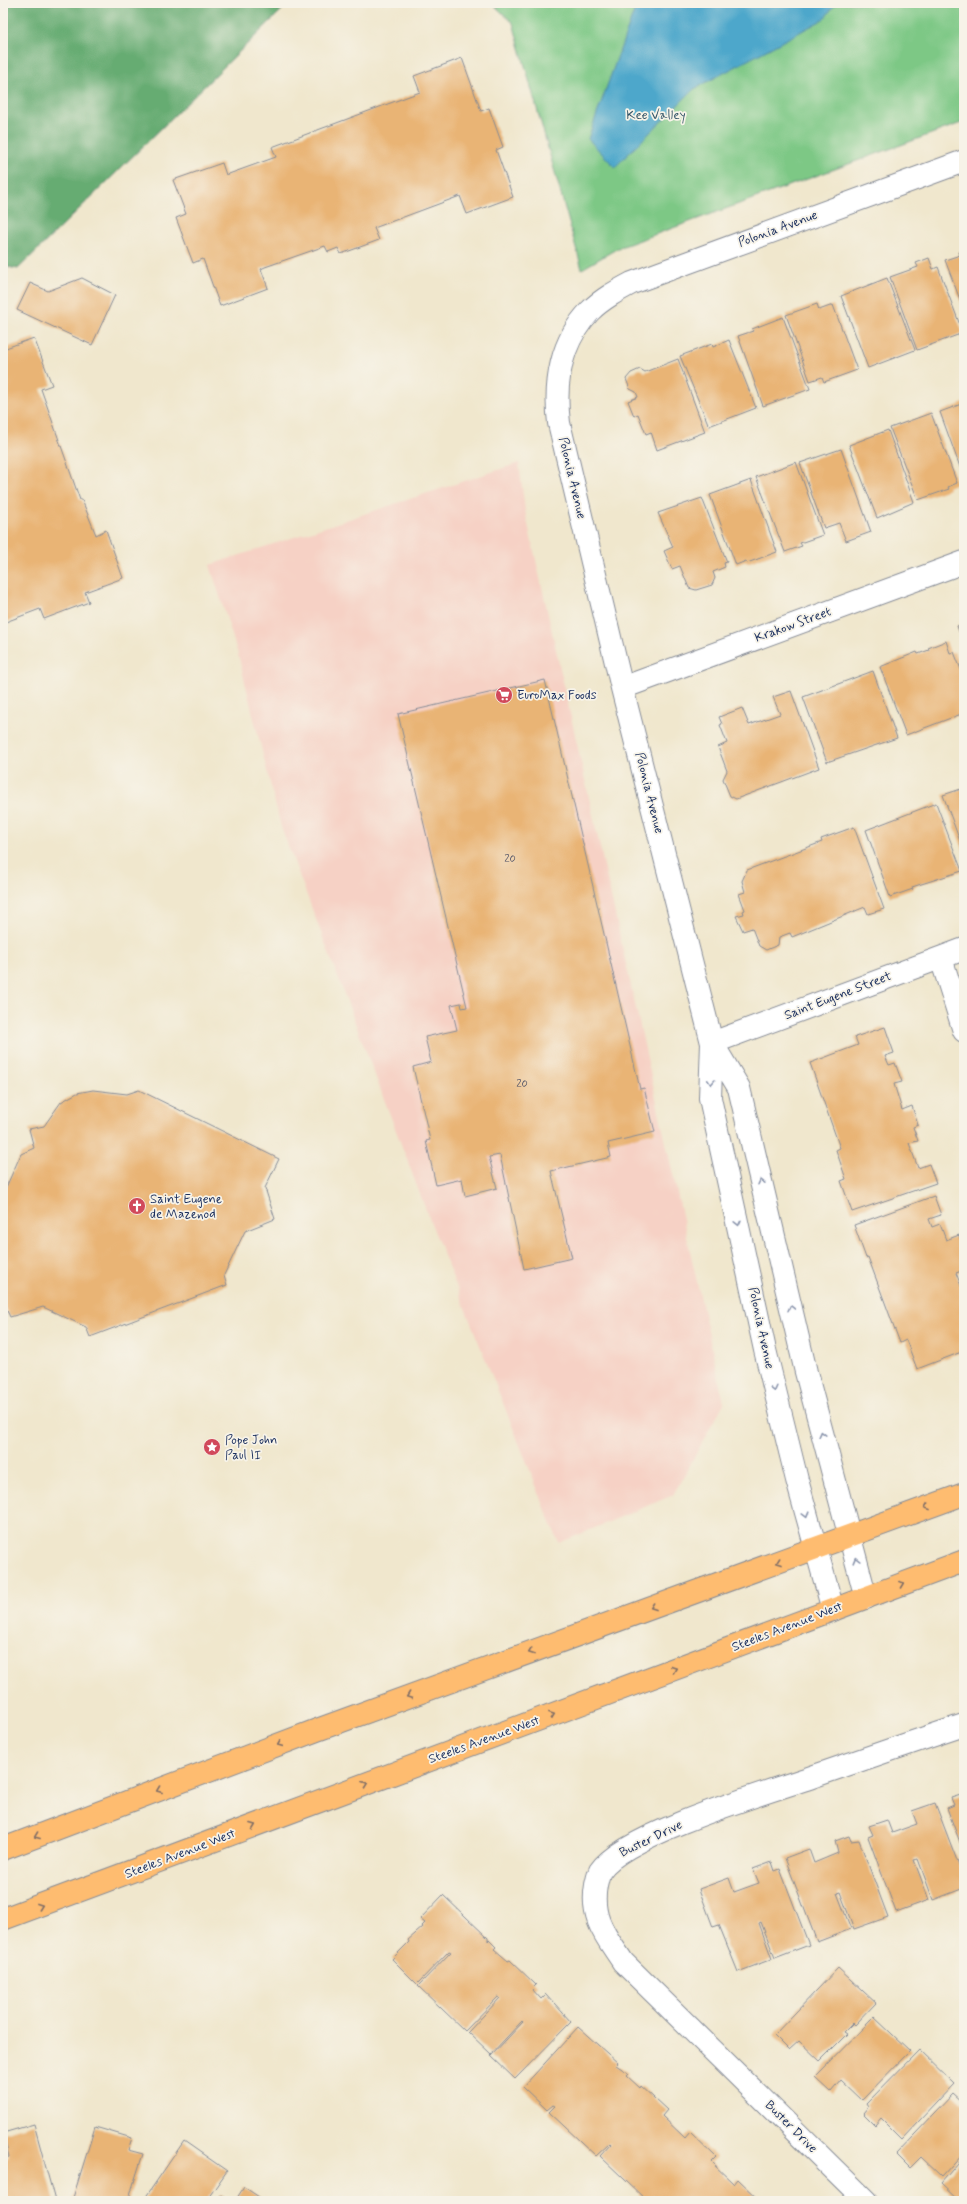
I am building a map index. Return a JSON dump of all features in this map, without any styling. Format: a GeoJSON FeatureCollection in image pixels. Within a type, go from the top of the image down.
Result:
{"type":"FeatureCollection","features":[{"type":"Feature","properties":{"kind":"main road"},"geometry":{"type":"LineString","coordinates":[[3,1849],[317,1730],[964,1494]]}},
{"type":"Feature","properties":{"kind":"main road","name":"Steeles Avenue West"},"geometry":{"type":"LineString","coordinates":[[3,1919],[964,1561]]}},
{"type":"Feature","properties":{"kind":"street","name":"Polonia Avenue"},"geometry":{"type":"LineString","coordinates":[[833,1610],[815,1548],[765,1350],[710,1098],[712,1043],[622,688],[559,423],[556,403],[557,378],[570,337],[590,311],[607,297],[632,283],[964,161]]}},
{"type":"Feature","properties":{"kind":"street","name":"Krakow Street"},"geometry":{"type":"LineString","coordinates":[[622,688],[964,562]]}},
{"type":"Feature","properties":{"kind":"street","name":"Saint Eugene Street"},"geometry":{"type":"LineString","coordinates":[[712,1043],[964,949]]}},
{"type":"Feature","properties":{"kind":"street"},"geometry":{"type":"LineString","coordinates":[[941,958],[964,1032]]}},
{"type":"Feature","properties":{"kind":"street","name":"Polonia Avenue"},"geometry":{"type":"LineString","coordinates":[[712,1043],[739,1088],[806,1372],[866,1598]]}},
{"type":"Feature","properties":{"kind":"street","name":"Buster Drive"},"geometry":{"type":"LineString","coordinates":[[866,2201],[623,1962],[599,1925],[593,1903],[597,1881],[600,1871],[616,1855],[658,1832],[721,1808],[964,1724]]}},
{"type":"Feature","properties":{"kind":"shaded area"},"geometry":{"type":"Polygon","coordinates":[[[519,463],[525,511],[724,1403],[673,1495],[559,1543],[431,1223],[281,827],[238,654],[210,565],[519,463]]]}},
{"type":"Feature","properties":{"kind":"green space"},"geometry":{"type":"Polygon","coordinates":[[[3,3],[281,3],[285,7],[18,269],[3,266],[3,3]]]}},
{"type":"Feature","properties":{"kind":"green space","name":"Kee Valley"},"geometry":{"type":"Polygon","coordinates":[[[492,3],[964,3],[964,122],[618,248],[582,269],[513,23],[492,3]]]}},
{"type":"Feature","properties":{"kind":"water"},"geometry":{"type":"Polygon","coordinates":[[[637,3],[836,3],[824,19],[694,89],[615,167],[588,139],[637,3]]]}},
{"type":"Feature","properties":{"kind":"building"},"geometry":{"type":"Polygon","coordinates":[[[462,58],[481,111],[489,108],[503,147],[496,150],[513,197],[467,214],[460,196],[374,228],[379,240],[341,254],[338,248],[328,252],[325,246],[265,267],[261,269],[268,288],[220,306],[203,259],[193,263],[176,218],[186,214],[173,180],[222,163],[226,175],[276,157],[272,147],[420,92],[414,76],[462,58]]]}},
{"type":"Feature","properties":{"kind":"building"},"geometry":{"type":"Polygon","coordinates":[[[964,250],[964,310],[945,260],[960,255],[959,252],[964,250]]]}},
{"type":"Feature","properties":{"kind":"building"},"geometry":{"type":"Polygon","coordinates":[[[929,258],[933,269],[938,267],[963,333],[917,350],[890,277],[918,267],[916,263],[929,258]]]}},
{"type":"Feature","properties":{"kind":"building"},"geometry":{"type":"Polygon","coordinates":[[[82,278],[115,295],[92,345],[17,310],[30,283],[48,291],[82,278]]]}},
{"type":"Feature","properties":{"kind":"building"},"geometry":{"type":"Polygon","coordinates":[[[887,278],[915,350],[868,368],[841,296],[887,278]]]}},
{"type":"Feature","properties":{"kind":"building"},"geometry":{"type":"Polygon","coordinates":[[[817,304],[819,310],[833,305],[857,370],[824,382],[822,377],[810,381],[786,315],[817,304]]]}},
{"type":"Feature","properties":{"kind":"building"},"geometry":{"type":"Polygon","coordinates":[[[783,317],[810,389],[763,406],[738,336],[753,331],[752,329],[783,317]]]}},
{"type":"Feature","properties":{"kind":"building"},"geometry":{"type":"Polygon","coordinates":[[[34,338],[52,385],[41,389],[80,500],[82,500],[96,535],[106,530],[123,578],[85,592],[89,602],[44,619],[40,609],[3,623],[3,349],[34,338]]]}},
{"type":"Feature","properties":{"kind":"building"},"geometry":{"type":"Polygon","coordinates":[[[729,340],[756,408],[709,426],[680,356],[712,344],[713,347],[729,340]]]}},
{"type":"Feature","properties":{"kind":"building"},"geometry":{"type":"Polygon","coordinates":[[[678,359],[705,432],[657,450],[651,432],[646,434],[638,414],[634,416],[628,401],[638,397],[636,392],[630,389],[626,379],[631,373],[640,369],[645,372],[678,359]]]}},
{"type":"Feature","properties":{"kind":"building"},"geometry":{"type":"Polygon","coordinates":[[[964,403],[964,478],[940,412],[964,403]]]}},
{"type":"Feature","properties":{"kind":"building"},"geometry":{"type":"Polygon","coordinates":[[[931,413],[957,483],[948,487],[949,489],[918,500],[890,428],[931,413]]]}},
{"type":"Feature","properties":{"kind":"building"},"geometry":{"type":"Polygon","coordinates":[[[888,430],[914,502],[877,518],[849,445],[888,430]]]}},
{"type":"Feature","properties":{"kind":"building"},"geometry":{"type":"Polygon","coordinates":[[[841,449],[871,532],[846,541],[839,523],[824,528],[800,463],[841,449]]]}},
{"type":"Feature","properties":{"kind":"building"},"geometry":{"type":"Polygon","coordinates":[[[796,462],[823,535],[800,543],[802,546],[785,552],[756,477],[796,462]]]}},
{"type":"Feature","properties":{"kind":"building"},"geometry":{"type":"Polygon","coordinates":[[[751,480],[777,552],[747,563],[746,561],[736,565],[710,495],[751,480]]]}},
{"type":"Feature","properties":{"kind":"building"},"geometry":{"type":"Polygon","coordinates":[[[702,498],[727,562],[724,563],[725,567],[713,572],[715,578],[712,585],[696,590],[689,588],[680,566],[672,569],[664,551],[673,547],[658,513],[702,498]]]}},
{"type":"Feature","properties":{"kind":"building"},"geometry":{"type":"Polygon","coordinates":[[[964,623],[964,645],[957,626],[964,623]]]}},
{"type":"Feature","properties":{"kind":"building"},"geometry":{"type":"Polygon","coordinates":[[[946,641],[950,653],[954,652],[964,677],[964,713],[906,735],[880,667],[917,652],[918,654],[929,650],[928,648],[946,641]]]}},
{"type":"Feature","properties":{"kind":"building"},"geometry":{"type":"Polygon","coordinates":[[[873,671],[897,738],[827,762],[803,697],[873,671]]]}},
{"type":"Feature","properties":{"kind":"building"},"geometry":{"type":"Polygon","coordinates":[[[545,680],[640,1089],[644,1088],[655,1132],[608,1143],[611,1157],[551,1171],[572,1258],[524,1269],[500,1155],[489,1157],[497,1188],[465,1196],[462,1179],[436,1185],[426,1141],[430,1140],[413,1067],[431,1062],[425,1037],[457,1030],[451,1005],[461,1003],[462,1008],[467,1007],[398,714],[545,680]]]}},
{"type":"Feature","properties":{"kind":"building"},"geometry":{"type":"Polygon","coordinates":[[[791,691],[819,768],[736,799],[730,796],[723,779],[727,771],[718,747],[727,743],[720,725],[722,724],[719,717],[742,708],[749,725],[780,714],[773,697],[791,691]]]}},
{"type":"Feature","properties":{"kind":"building"},"geometry":{"type":"Polygon","coordinates":[[[964,788],[964,852],[943,795],[964,788]]]}},
{"type":"Feature","properties":{"kind":"building"},"geometry":{"type":"Polygon","coordinates":[[[936,803],[962,871],[912,887],[913,889],[890,897],[866,830],[936,803]]]}},
{"type":"Feature","properties":{"kind":"building"},"geometry":{"type":"Polygon","coordinates":[[[854,827],[884,909],[868,914],[865,907],[792,937],[790,933],[779,937],[778,945],[766,950],[759,946],[752,928],[743,931],[736,916],[744,914],[743,911],[745,910],[739,894],[745,892],[742,881],[747,870],[822,842],[821,839],[854,827]]]}},
{"type":"Feature","properties":{"kind":"building"},"geometry":{"type":"Polygon","coordinates":[[[885,1027],[894,1053],[885,1056],[889,1065],[895,1063],[902,1082],[894,1084],[902,1110],[912,1106],[918,1125],[913,1127],[918,1141],[909,1143],[918,1168],[929,1164],[936,1183],[852,1212],[841,1181],[846,1179],[836,1150],[840,1148],[810,1063],[858,1045],[855,1037],[885,1027]]]}},
{"type":"Feature","properties":{"kind":"building","name":"Saint Eugene de Mazenod"},"geometry":{"type":"Polygon","coordinates":[[[93,1090],[127,1094],[139,1090],[279,1159],[265,1188],[275,1219],[245,1231],[224,1275],[227,1285],[90,1337],[86,1327],[43,1307],[10,1317],[3,1302],[3,1194],[21,1154],[34,1148],[29,1129],[44,1126],[61,1102],[77,1093],[93,1090]]]}},
{"type":"Feature","properties":{"kind":"building"},"geometry":{"type":"Polygon","coordinates":[[[934,1196],[941,1215],[929,1219],[932,1227],[940,1224],[946,1240],[959,1235],[964,1250],[964,1270],[956,1273],[964,1293],[964,1351],[917,1369],[906,1340],[900,1343],[868,1257],[866,1258],[854,1225],[934,1196]]]}},
{"type":"Feature","properties":{"kind":"building"},"geometry":{"type":"Polygon","coordinates":[[[964,1794],[964,1853],[947,1808],[954,1805],[951,1798],[964,1794]]]}},
{"type":"Feature","properties":{"kind":"building"},"geometry":{"type":"Polygon","coordinates":[[[935,1803],[964,1879],[964,1888],[933,1900],[918,1859],[914,1860],[929,1900],[896,1912],[868,1837],[873,1835],[869,1826],[887,1820],[892,1833],[917,1824],[912,1811],[935,1803]]]}},
{"type":"Feature","properties":{"kind":"building"},"geometry":{"type":"Polygon","coordinates":[[[849,1836],[851,1841],[859,1840],[888,1917],[854,1929],[840,1892],[837,1893],[851,1929],[817,1942],[785,1858],[809,1849],[814,1863],[838,1853],[835,1841],[849,1836]]]}},
{"type":"Feature","properties":{"kind":"building"},"geometry":{"type":"Polygon","coordinates":[[[772,1862],[775,1871],[780,1869],[809,1945],[775,1958],[761,1922],[759,1923],[772,1959],[738,1972],[719,1925],[713,1927],[699,1889],[729,1878],[734,1892],[759,1883],[753,1869],[772,1862]]]}},
{"type":"Feature","properties":{"kind":"building"},"geometry":{"type":"Polygon","coordinates":[[[443,1895],[488,1938],[488,1941],[489,1940],[496,1947],[494,1949],[508,1961],[510,1960],[536,1985],[532,1989],[541,1999],[546,1994],[571,2022],[515,2079],[491,2056],[523,2022],[522,2021],[491,2054],[468,2032],[500,1998],[498,1997],[465,2031],[418,1986],[451,1952],[449,1951],[417,1984],[392,1959],[409,1942],[408,1940],[423,1927],[422,1926],[425,1923],[420,1919],[443,1895]]]}},
{"type":"Feature","properties":{"kind":"building"},"geometry":{"type":"Polygon","coordinates":[[[838,1968],[876,2003],[855,2025],[853,2023],[844,2032],[847,2034],[820,2061],[799,2041],[789,2050],[774,2035],[838,1968]]]}},
{"type":"Feature","properties":{"kind":"building"},"geometry":{"type":"Polygon","coordinates":[[[874,2017],[910,2051],[862,2100],[841,2080],[831,2092],[815,2077],[874,2017]]]}},
{"type":"Feature","properties":{"kind":"building"},"geometry":{"type":"Polygon","coordinates":[[[578,2027],[618,2063],[616,2065],[628,2073],[626,2075],[640,2088],[641,2086],[667,2110],[662,2116],[685,2138],[690,2132],[716,2157],[711,2162],[734,2184],[738,2179],[761,2201],[659,2201],[653,2195],[647,2201],[600,2156],[611,2144],[610,2143],[596,2156],[549,2112],[555,2106],[553,2105],[547,2110],[523,2087],[578,2027]]]}},
{"type":"Feature","properties":{"kind":"building"},"geometry":{"type":"Polygon","coordinates":[[[919,2050],[954,2084],[902,2139],[881,2118],[875,2125],[863,2113],[868,2107],[866,2104],[919,2050]]]}},
{"type":"Feature","properties":{"kind":"building"},"geometry":{"type":"Polygon","coordinates":[[[953,2094],[964,2104],[964,2153],[942,2177],[921,2157],[910,2168],[896,2154],[953,2094]]]}},
{"type":"Feature","properties":{"kind":"building"},"geometry":{"type":"Polygon","coordinates":[[[34,2124],[55,2201],[3,2201],[3,2159],[9,2157],[3,2133],[34,2124]]]}},
{"type":"Feature","properties":{"kind":"building"},"geometry":{"type":"Polygon","coordinates":[[[95,2127],[132,2138],[128,2150],[143,2154],[128,2201],[72,2201],[95,2127]]]}},
{"type":"Feature","properties":{"kind":"building"},"geometry":{"type":"Polygon","coordinates":[[[184,2141],[227,2171],[206,2201],[143,2201],[184,2141]]]}},
{"type":"Feature","properties":{"kind":"building"},"geometry":{"type":"Polygon","coordinates":[[[964,2157],[964,2201],[959,2201],[941,2184],[964,2157]]]}},
{"type":"Feature","properties":{"kind":"building"},"geometry":{"type":"Polygon","coordinates":[[[244,2187],[265,2201],[235,2201],[244,2187]]]}},
{"type":"Feature","properties":{"kind":"building"},"geometry":{"type":"Polygon","coordinates":[[[221,2195],[231,2201],[217,2201],[221,2195]]]}},
{"type":"Feature","properties":{"kind":"place","name":"EuroMax Foods"},"geometry":{"type":"Point","coordinates":[504,695]}},
{"type":"Feature","properties":{"kind":"place","name":"Saint Eugene de Mazenod"},"geometry":{"type":"Point","coordinates":[137,1206]}},
{"type":"Feature","properties":{"kind":"place","name":"Pope John Paul II"},"geometry":{"type":"Point","coordinates":[212,1447]}}]}
